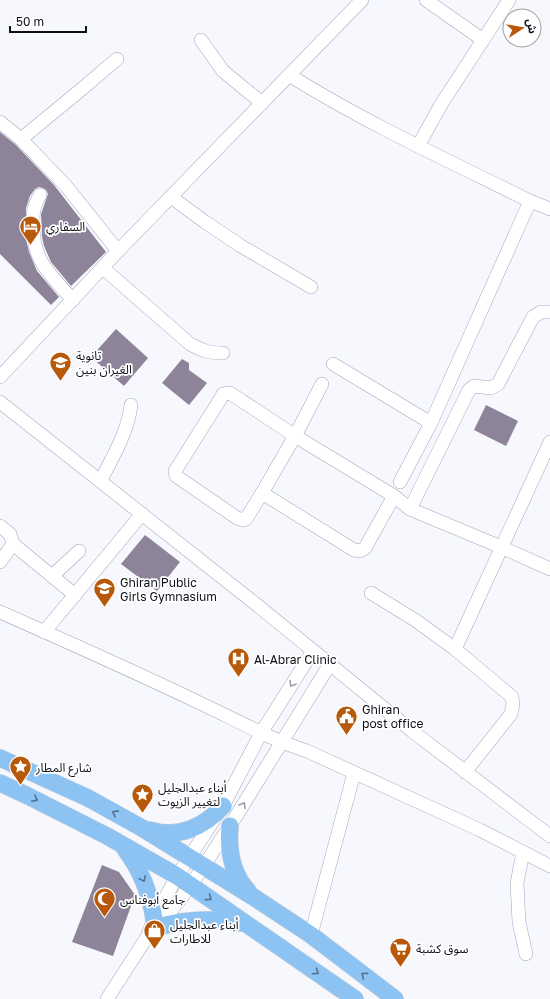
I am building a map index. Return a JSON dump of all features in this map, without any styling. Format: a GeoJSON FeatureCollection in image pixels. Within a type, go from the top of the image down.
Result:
{"type":"FeatureCollection","features":[{"type":"Feature","properties":{"kind":"main road"},"geometry":{"type":"LineString","coordinates":[[0,758],[88,798],[142,828],[255,898],[311,935],[395,999]]}},
{"type":"Feature","properties":{"kind":"main road"},"geometry":{"type":"LineString","coordinates":[[0,783],[26,794],[94,829],[184,881],[355,999]]}},
{"type":"Feature","properties":{"kind":"main road"},"geometry":{"type":"LineString","coordinates":[[142,828],[154,832],[167,833],[192,829],[214,816],[223,806]]}},
{"type":"Feature","properties":{"kind":"main road"},"geometry":{"type":"LineString","coordinates":[[230,826],[229,842],[232,863],[244,886],[255,898]]}},
{"type":"Feature","properties":{"kind":"main road"},"geometry":{"type":"LineString","coordinates":[[123,846],[136,865],[146,885],[153,928],[182,921],[207,919],[244,923]]}},
{"type":"Feature","properties":{"kind":"street"},"geometry":{"type":"LineString","coordinates":[[0,378],[118,251],[362,0]]}},
{"type":"Feature","properties":{"kind":"street"},"geometry":{"type":"LineString","coordinates":[[426,0],[483,40]]}},
{"type":"Feature","properties":{"kind":"street"},"geometry":{"type":"LineString","coordinates":[[418,146],[442,103],[509,0]]}},
{"type":"Feature","properties":{"kind":"street"},"geometry":{"type":"LineString","coordinates":[[201,40],[223,71],[262,104]]}},
{"type":"Feature","properties":{"kind":"street"},"geometry":{"type":"LineString","coordinates":[[20,139],[83,88],[117,58]]}},
{"type":"Feature","properties":{"kind":"street"},"geometry":{"type":"LineString","coordinates":[[290,75],[362,118],[530,201],[550,209]]}},
{"type":"Feature","properties":{"kind":"street"},"geometry":{"type":"LineString","coordinates":[[0,122],[20,139],[66,186],[118,251]]}},
{"type":"Feature","properties":{"kind":"street"},"geometry":{"type":"LineString","coordinates":[[40,196],[33,208],[33,238],[38,258],[47,271],[73,300]]}},
{"type":"Feature","properties":{"kind":"street"},"geometry":{"type":"LineString","coordinates":[[171,197],[241,246],[311,287]]}},
{"type":"Feature","properties":{"kind":"street"},"geometry":{"type":"LineString","coordinates":[[400,482],[431,423],[530,201]]}},
{"type":"Feature","properties":{"kind":"street"},"geometry":{"type":"LineString","coordinates":[[103,268],[190,344],[209,353],[223,353]]}},
{"type":"Feature","properties":{"kind":"street"},"geometry":{"type":"LineString","coordinates":[[410,509],[469,390],[474,386],[491,388],[498,384],[533,317],[541,312],[550,312]]}},
{"type":"Feature","properties":{"kind":"street"},"geometry":{"type":"LineString","coordinates":[[333,364],[431,423]]}},
{"type":"Feature","properties":{"kind":"street"},"geometry":{"type":"LineString","coordinates":[[322,384],[296,436],[246,519],[240,520],[177,477],[175,473],[220,398],[227,393],[234,395],[296,436],[394,496],[410,509],[550,569]]}},
{"type":"Feature","properties":{"kind":"street"},"geometry":{"type":"LineString","coordinates":[[0,402],[257,605],[412,731],[550,836]]}},
{"type":"Feature","properties":{"kind":"street"},"geometry":{"type":"LineString","coordinates":[[100,480],[126,429],[129,419],[130,405]]}},
{"type":"Feature","properties":{"kind":"street"},"geometry":{"type":"LineString","coordinates":[[455,649],[550,442]]}},
{"type":"Feature","properties":{"kind":"street"},"geometry":{"type":"LineString","coordinates":[[262,493],[337,540],[354,550],[360,551],[365,548],[394,496]]}},
{"type":"Feature","properties":{"kind":"street"},"geometry":{"type":"LineString","coordinates":[[44,632],[142,514]]}},
{"type":"Feature","properties":{"kind":"street"},"geometry":{"type":"LineString","coordinates":[[0,526],[10,534],[13,544],[75,595]]}},
{"type":"Feature","properties":{"kind":"street"},"geometry":{"type":"LineString","coordinates":[[0,562],[13,544]]}},
{"type":"Feature","properties":{"kind":"street"},"geometry":{"type":"LineString","coordinates":[[52,576],[79,551]]}},
{"type":"Feature","properties":{"kind":"street"},"geometry":{"type":"LineString","coordinates":[[372,592],[415,620],[455,649],[512,697],[513,704],[511,714],[465,772]]}},
{"type":"Feature","properties":{"kind":"street"},"geometry":{"type":"LineString","coordinates":[[0,612],[202,704],[261,733],[307,751],[354,774],[480,830],[550,866]]}},
{"type":"Feature","properties":{"kind":"street"},"geometry":{"type":"LineString","coordinates":[[107,999],[196,862],[261,733],[313,652]]}},
{"type":"Feature","properties":{"kind":"street"},"geometry":{"type":"LineString","coordinates":[[196,862],[230,826],[330,664]]}},
{"type":"Feature","properties":{"kind":"street"},"geometry":{"type":"LineString","coordinates":[[311,935],[354,774]]}},
{"type":"Feature","properties":{"kind":"street"},"geometry":{"type":"LineString","coordinates":[[523,852],[517,883],[519,922],[526,954]]}},
{"type":"Feature","properties":{"kind":"building"},"geometry":{"type":"Polygon","coordinates":[[[0,132],[16,145],[54,185],[106,252],[71,286],[51,262],[44,246],[41,214],[48,194],[43,188],[39,187],[35,189],[30,196],[26,208],[26,239],[29,252],[37,271],[59,297],[51,305],[0,254],[0,132]]]}},
{"type":"Feature","properties":{"kind":"building"},"geometry":{"type":"Polygon","coordinates":[[[116,329],[148,358],[124,386],[91,357],[116,329]]]}},
{"type":"Feature","properties":{"kind":"building"},"geometry":{"type":"Polygon","coordinates":[[[182,359],[189,363],[189,370],[207,383],[189,405],[162,383],[182,359]]]}},
{"type":"Feature","properties":{"kind":"building"},"geometry":{"type":"Polygon","coordinates":[[[486,405],[518,421],[506,446],[474,430],[486,405]]]}},
{"type":"Feature","properties":{"kind":"building"},"geometry":{"type":"Polygon","coordinates":[[[145,535],[180,562],[157,591],[121,564],[145,535]]]}},
{"type":"Feature","properties":{"kind":"building","name":"جامع أبوفناس"},"geometry":{"type":"Polygon","coordinates":[[[102,865],[119,872],[135,895],[113,956],[72,942],[102,865]]]}},
{"type":"Feature","properties":{"kind":"place","name":"السفاري"},"geometry":{"type":"Point","coordinates":[30,246]}},
{"type":"Feature","properties":{"kind":"place","name":"تانوية الغيران بنين"},"geometry":{"type":"Point","coordinates":[60,382]}},
{"type":"Feature","properties":{"kind":"place","name":"Ghiran Public Girls Gymnasium"},"geometry":{"type":"Point","coordinates":[105,608]}},
{"type":"Feature","properties":{"kind":"place","name":"Al-Abrar Clinic"},"geometry":{"type":"Point","coordinates":[238,678]}},
{"type":"Feature","properties":{"kind":"place","name":"Ghiran post office"},"geometry":{"type":"Point","coordinates":[346,736]}},
{"type":"Feature","properties":{"kind":"place","name":"شارع المطار"},"geometry":{"type":"Point","coordinates":[21,786]}},
{"type":"Feature","properties":{"kind":"place","name":"أبناء عبدالجليل لتغيير الزيوت"},"geometry":{"type":"Point","coordinates":[142,814]}},
{"type":"Feature","properties":{"kind":"place","name":"جامع أبوفناس"},"geometry":{"type":"Point","coordinates":[104,918]}},
{"type":"Feature","properties":{"kind":"place","name":"أبناء عبدالجليل للاطارات"},"geometry":{"type":"Point","coordinates":[155,950]}},
{"type":"Feature","properties":{"kind":"place","name":"سوق كشبة"},"geometry":{"type":"Point","coordinates":[400,968]}}]}
